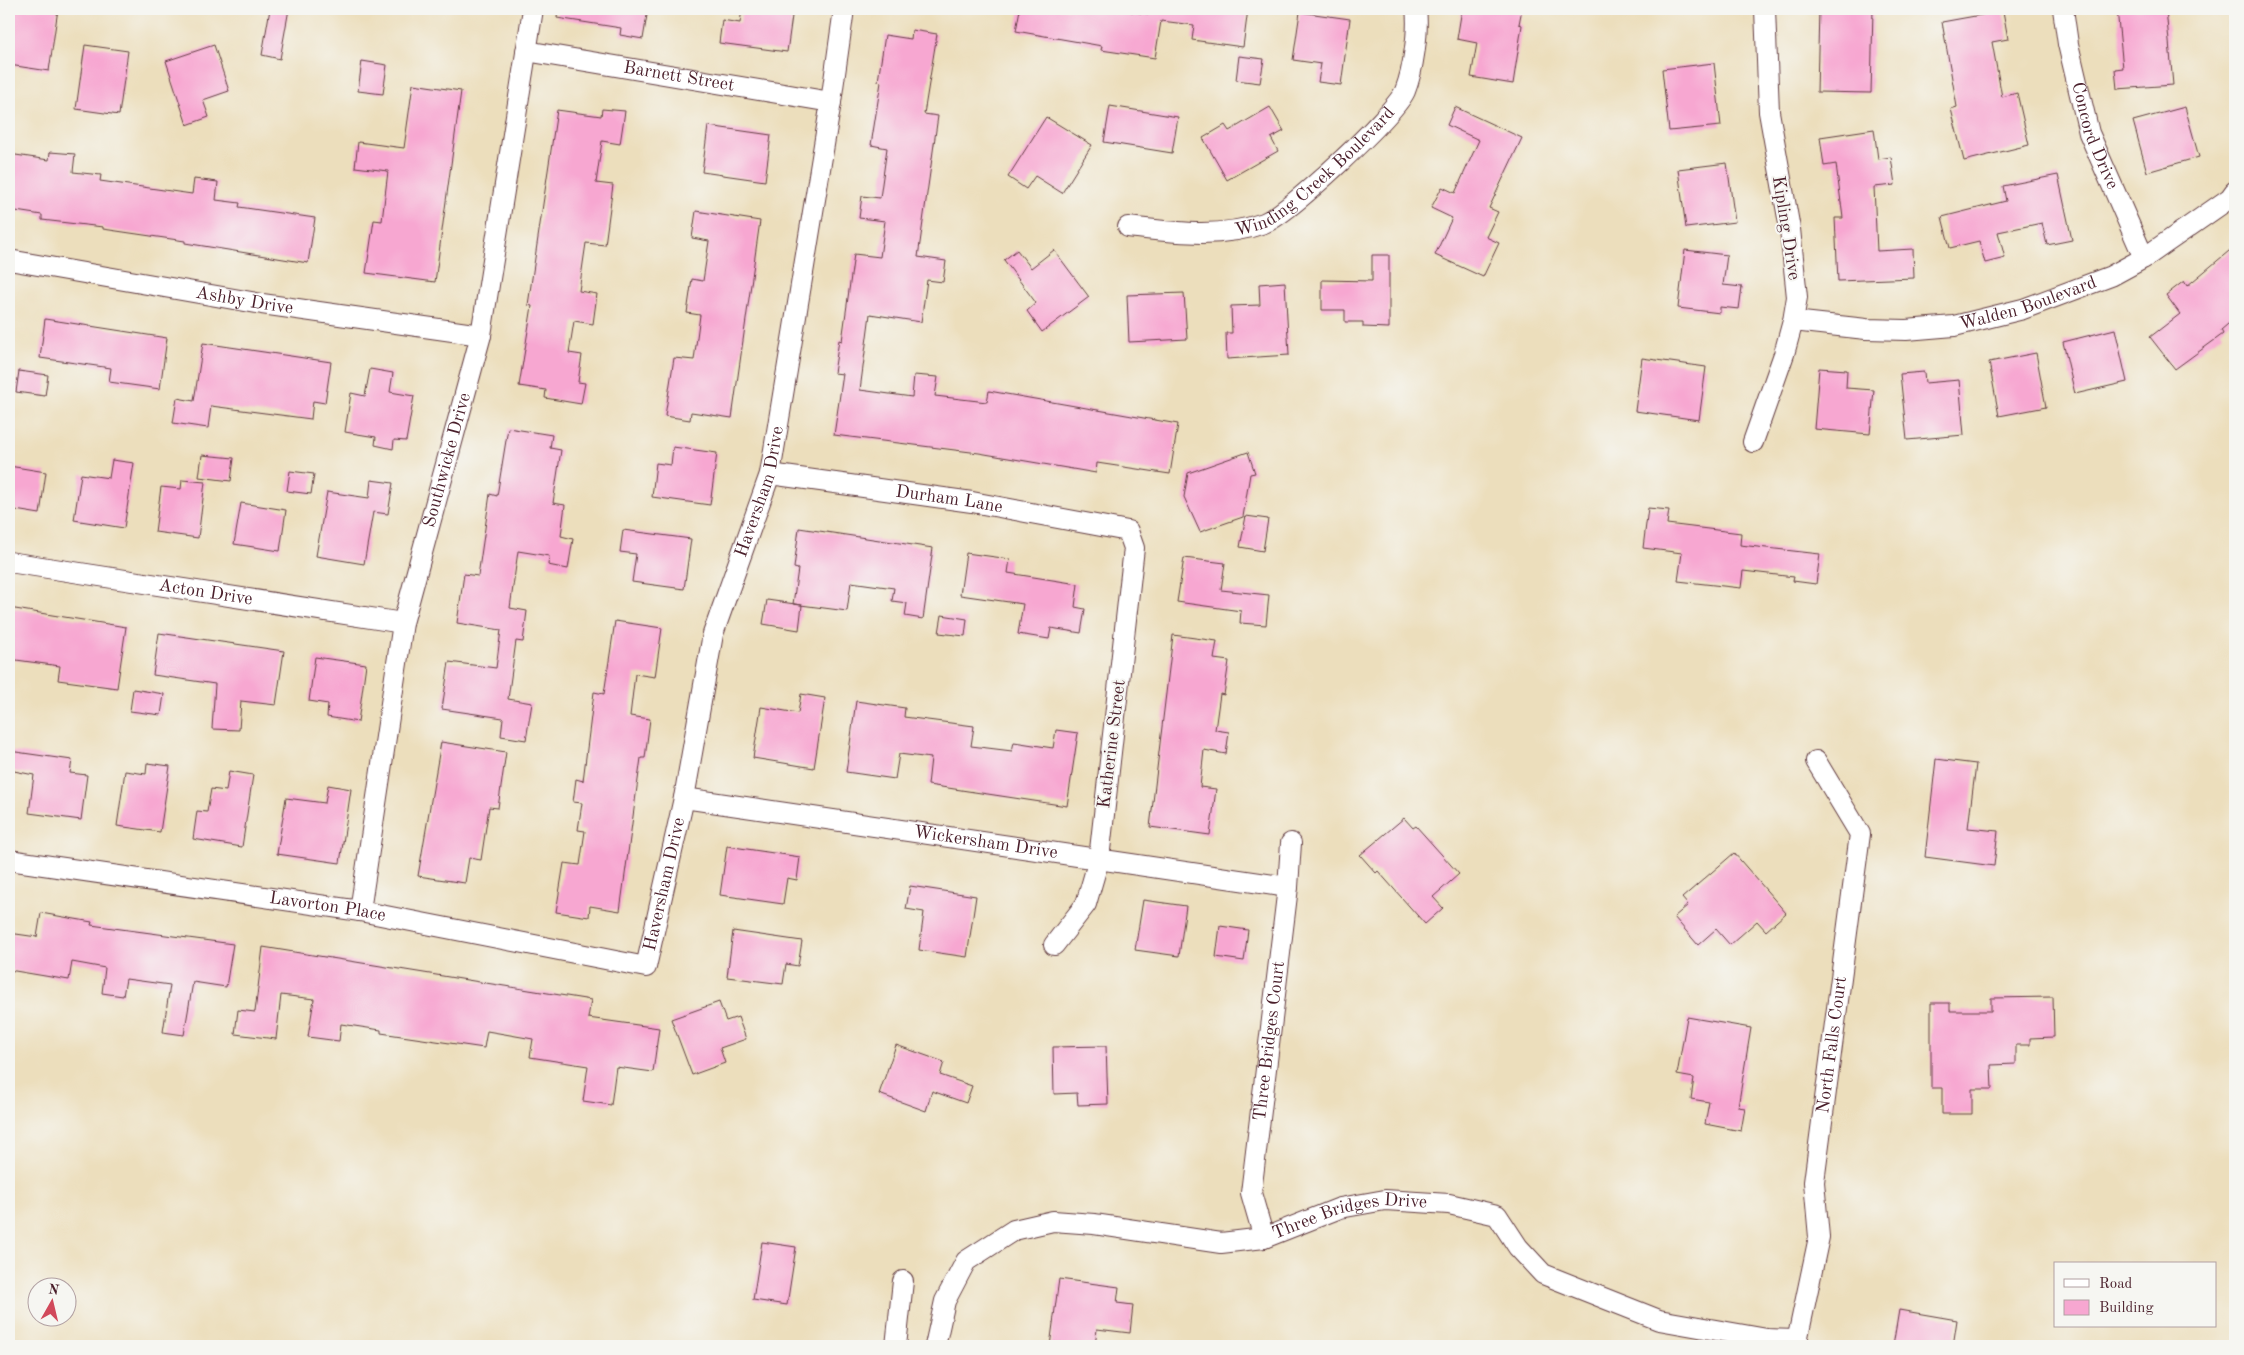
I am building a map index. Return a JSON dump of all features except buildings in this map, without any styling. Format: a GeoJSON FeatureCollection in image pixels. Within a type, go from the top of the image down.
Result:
{"type":"FeatureCollection","features":[{"type":"Feature","properties":{"kind":"street","name":"Southwicke Drive"},"geometry":{"type":"LineString","coordinates":[[360,911],[403,623],[481,335],[533,9]]}},
{"type":"Feature","properties":{"kind":"street","name":"Haversham Drive"},"geometry":{"type":"LineString","coordinates":[[646,967],[684,798],[713,634],[770,474],[831,102],[844,9]]}},
{"type":"Feature","properties":{"kind":"street","name":"Winding Creek Boulevard"},"geometry":{"type":"LineString","coordinates":[[1128,227],[1182,234],[1235,231],[1266,223],[1299,199],[1386,117],[1404,93],[1412,68],[1416,9]]}},
{"type":"Feature","properties":{"kind":"street","name":"Kipling Drive"},"geometry":{"type":"LineString","coordinates":[[1753,442],[1793,321],[1797,297],[1790,229],[1769,112],[1765,9]]}},
{"type":"Feature","properties":{"kind":"street","name":"Concord Drive"},"geometry":{"type":"LineString","coordinates":[[2063,9],[2068,44],[2089,132],[2144,258]]}},
{"type":"Feature","properties":{"kind":"street","name":"Barnett Street"},"geometry":{"type":"LineString","coordinates":[[526,52],[831,102]]}},
{"type":"Feature","properties":{"kind":"street","name":"Walden Boulevard"},"geometry":{"type":"LineString","coordinates":[[1793,321],[1866,329],[1954,326],[2022,308],[2111,276],[2144,258],[2230,198],[2235,191]]}},
{"type":"Feature","properties":{"kind":"street","name":"Ashby Drive"},"geometry":{"type":"LineString","coordinates":[[9,260],[262,304],[481,335]]}},
{"type":"Feature","properties":{"kind":"street","name":"Durham Lane"},"geometry":{"type":"LineString","coordinates":[[770,474],[972,502],[1128,531]]}},
{"type":"Feature","properties":{"kind":"street","name":"Katherine Street"},"geometry":{"type":"LineString","coordinates":[[1054,945],[1086,904],[1099,859],[1134,548],[1128,531]]}},
{"type":"Feature","properties":{"kind":"street","name":"Acton Drive"},"geometry":{"type":"LineString","coordinates":[[9,562],[403,623]]}},
{"type":"Feature","properties":{"kind":"street","name":"North Falls Court"},"geometry":{"type":"LineString","coordinates":[[1796,1343],[1820,1237],[1814,1182],[1860,834],[1816,761]]}},
{"type":"Feature","properties":{"kind":"street","name":"Wickersham Drive"},"geometry":{"type":"LineString","coordinates":[[684,798],[1288,887]]}},
{"type":"Feature","properties":{"kind":"street","name":"Three Bridges Court"},"geometry":{"type":"LineString","coordinates":[[1264,1238],[1251,1193],[1288,887],[1291,843]]}},
{"type":"Feature","properties":{"kind":"street","name":"Lavorton Place"},"geometry":{"type":"LineString","coordinates":[[9,860],[360,911],[646,967]]}},
{"type":"Feature","properties":{"kind":"street","name":"Three Bridges Drive"},"geometry":{"type":"LineString","coordinates":[[935,1346],[945,1301],[966,1262],[1014,1230],[1053,1221],[1094,1224],[1221,1243],[1264,1238],[1340,1208],[1385,1200],[1449,1204],[1497,1215],[1518,1247],[1542,1274],[1659,1320],[1796,1343]]}},
{"type":"Feature","properties":{"kind":"street"},"geometry":{"type":"LineString","coordinates":[[896,1346],[904,1281]]}}]}
